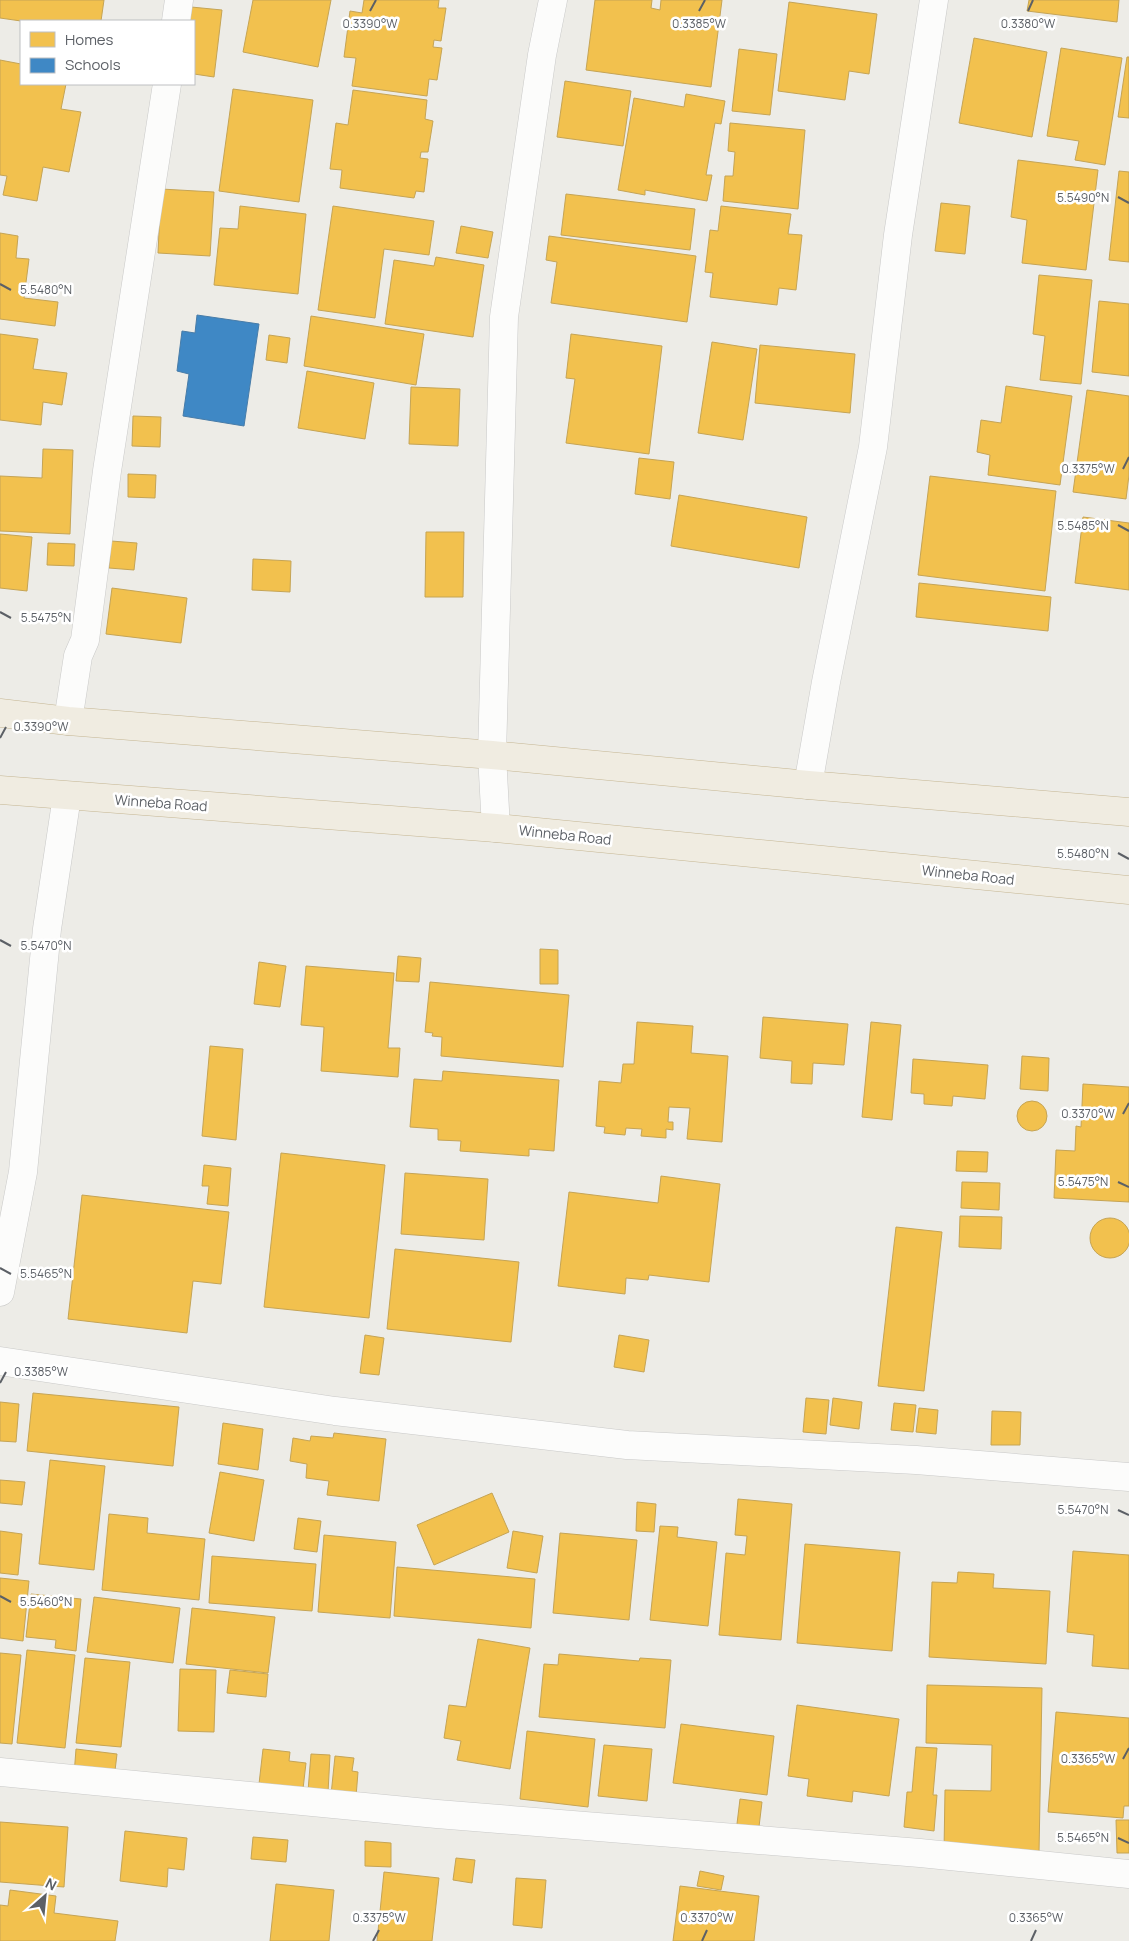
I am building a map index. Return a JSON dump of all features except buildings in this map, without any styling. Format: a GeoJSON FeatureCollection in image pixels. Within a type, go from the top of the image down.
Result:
{"type":"FeatureCollection","features":[{"type":"Feature","properties":{"kind":"highway"},"geometry":{"type":"LineString","coordinates":[[0,713],[68,721],[492,755],[808,785],[1129,812]]}},
{"type":"Feature","properties":{"kind":"highway","name":"Winneba Road"},"geometry":{"type":"LineString","coordinates":[[0,790],[496,828],[1129,890]]}},
{"type":"Feature","properties":{"kind":"street"},"geometry":{"type":"LineString","coordinates":[[176,20],[180,0]]}},
{"type":"Feature","properties":{"kind":"street"},"geometry":{"type":"LineString","coordinates":[[496,828],[492,755],[504,317],[542,55],[553,0]]}},
{"type":"Feature","properties":{"kind":"street"},"geometry":{"type":"LineString","coordinates":[[808,785],[826,682],[873,447],[898,235],[934,0]]}},
{"type":"Feature","properties":{"kind":"street"},"geometry":{"type":"LineString","coordinates":[[68,721],[78,656],[85,640],[108,471],[167,85]]}},
{"type":"Feature","properties":{"kind":"street"},"geometry":{"type":"LineString","coordinates":[[0,1292],[23,1172],[47,929],[66,796]]}},
{"type":"Feature","properties":{"kind":"street"},"geometry":{"type":"LineString","coordinates":[[0,1361],[335,1411],[627,1445],[916,1460],[1129,1477]]}},
{"type":"Feature","properties":{"kind":"street"},"geometry":{"type":"LineString","coordinates":[[0,1772],[437,1814],[920,1853],[1129,1874]]}}]}
